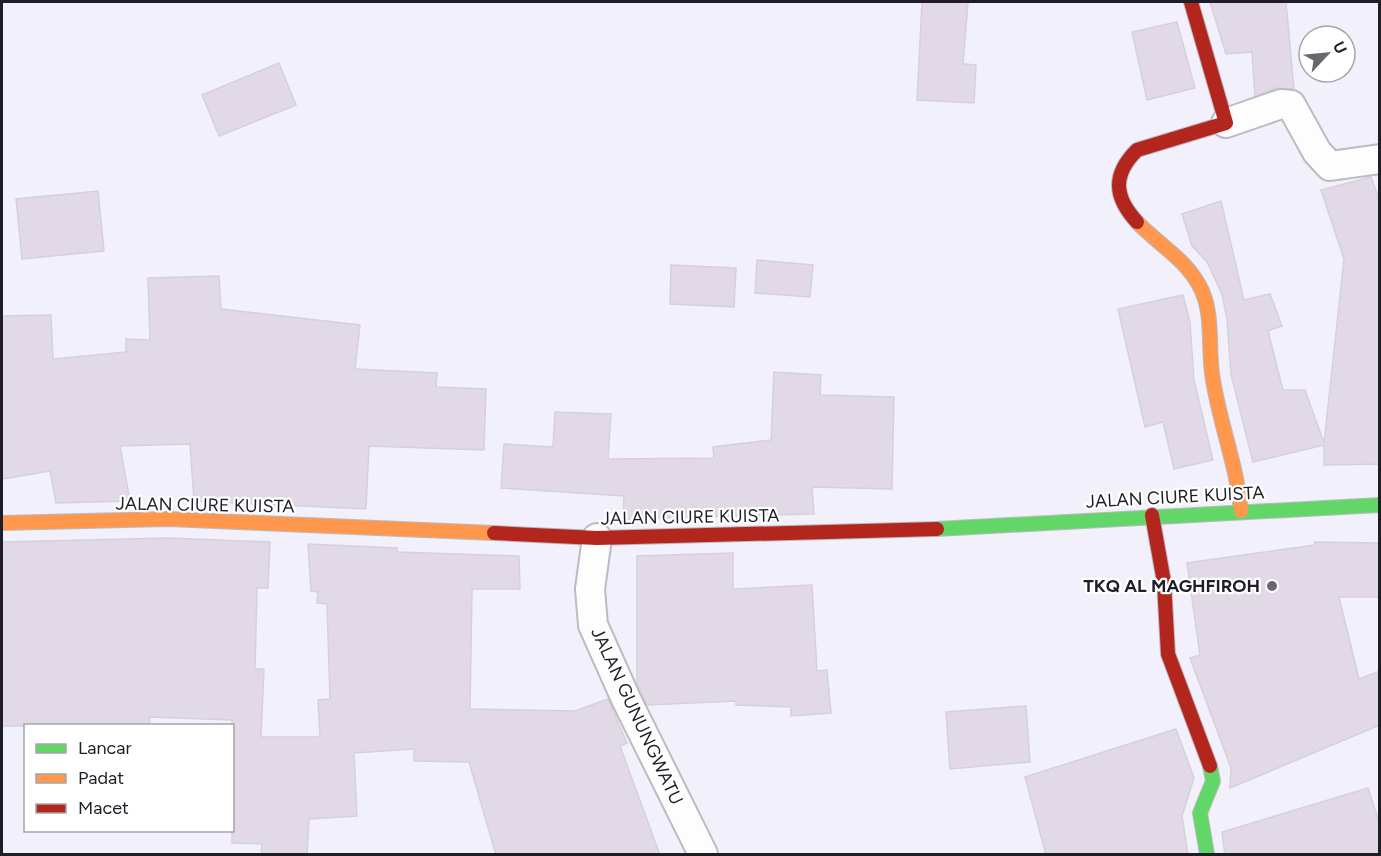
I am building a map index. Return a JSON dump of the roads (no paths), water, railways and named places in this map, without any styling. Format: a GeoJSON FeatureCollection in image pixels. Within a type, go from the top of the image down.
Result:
{"type":"FeatureCollection","features":[{"type":"Feature","properties":{"kind":"street"},"geometry":{"type":"LineString","coordinates":[[1191,2],[1226,123]]}},
{"type":"Feature","properties":{"kind":"street"},"geometry":{"type":"LineString","coordinates":[[1241,511],[1238,481],[1212,375],[1208,309],[1191,272],[1169,248],[1134,222],[1123,205],[1117,183],[1129,158],[1137,150],[1287,104],[1294,108],[1317,152],[1330,166],[1380,159]]}},
{"type":"Feature","properties":{"kind":"street","name":"JALAN CIURE KUISTA"},"geometry":{"type":"LineString","coordinates":[[2,522],[168,519],[597,538],[918,530],[1152,515],[1380,505]]}},
{"type":"Feature","properties":{"kind":"street"},"geometry":{"type":"LineString","coordinates":[[1152,515],[1164,582],[1168,654],[1213,775],[1213,781],[1200,813],[1207,855]]}},
{"type":"Feature","properties":{"kind":"street","name":"JALAN GUNUNGWATU"},"geometry":{"type":"LineString","coordinates":[[597,538],[591,589],[593,625],[703,855]]}},
{"type":"Feature","properties":{"kind":"place","name":"TKQ AL MAGHFIROH"},"geometry":{"type":"Point","coordinates":[1272,586]}}]}
